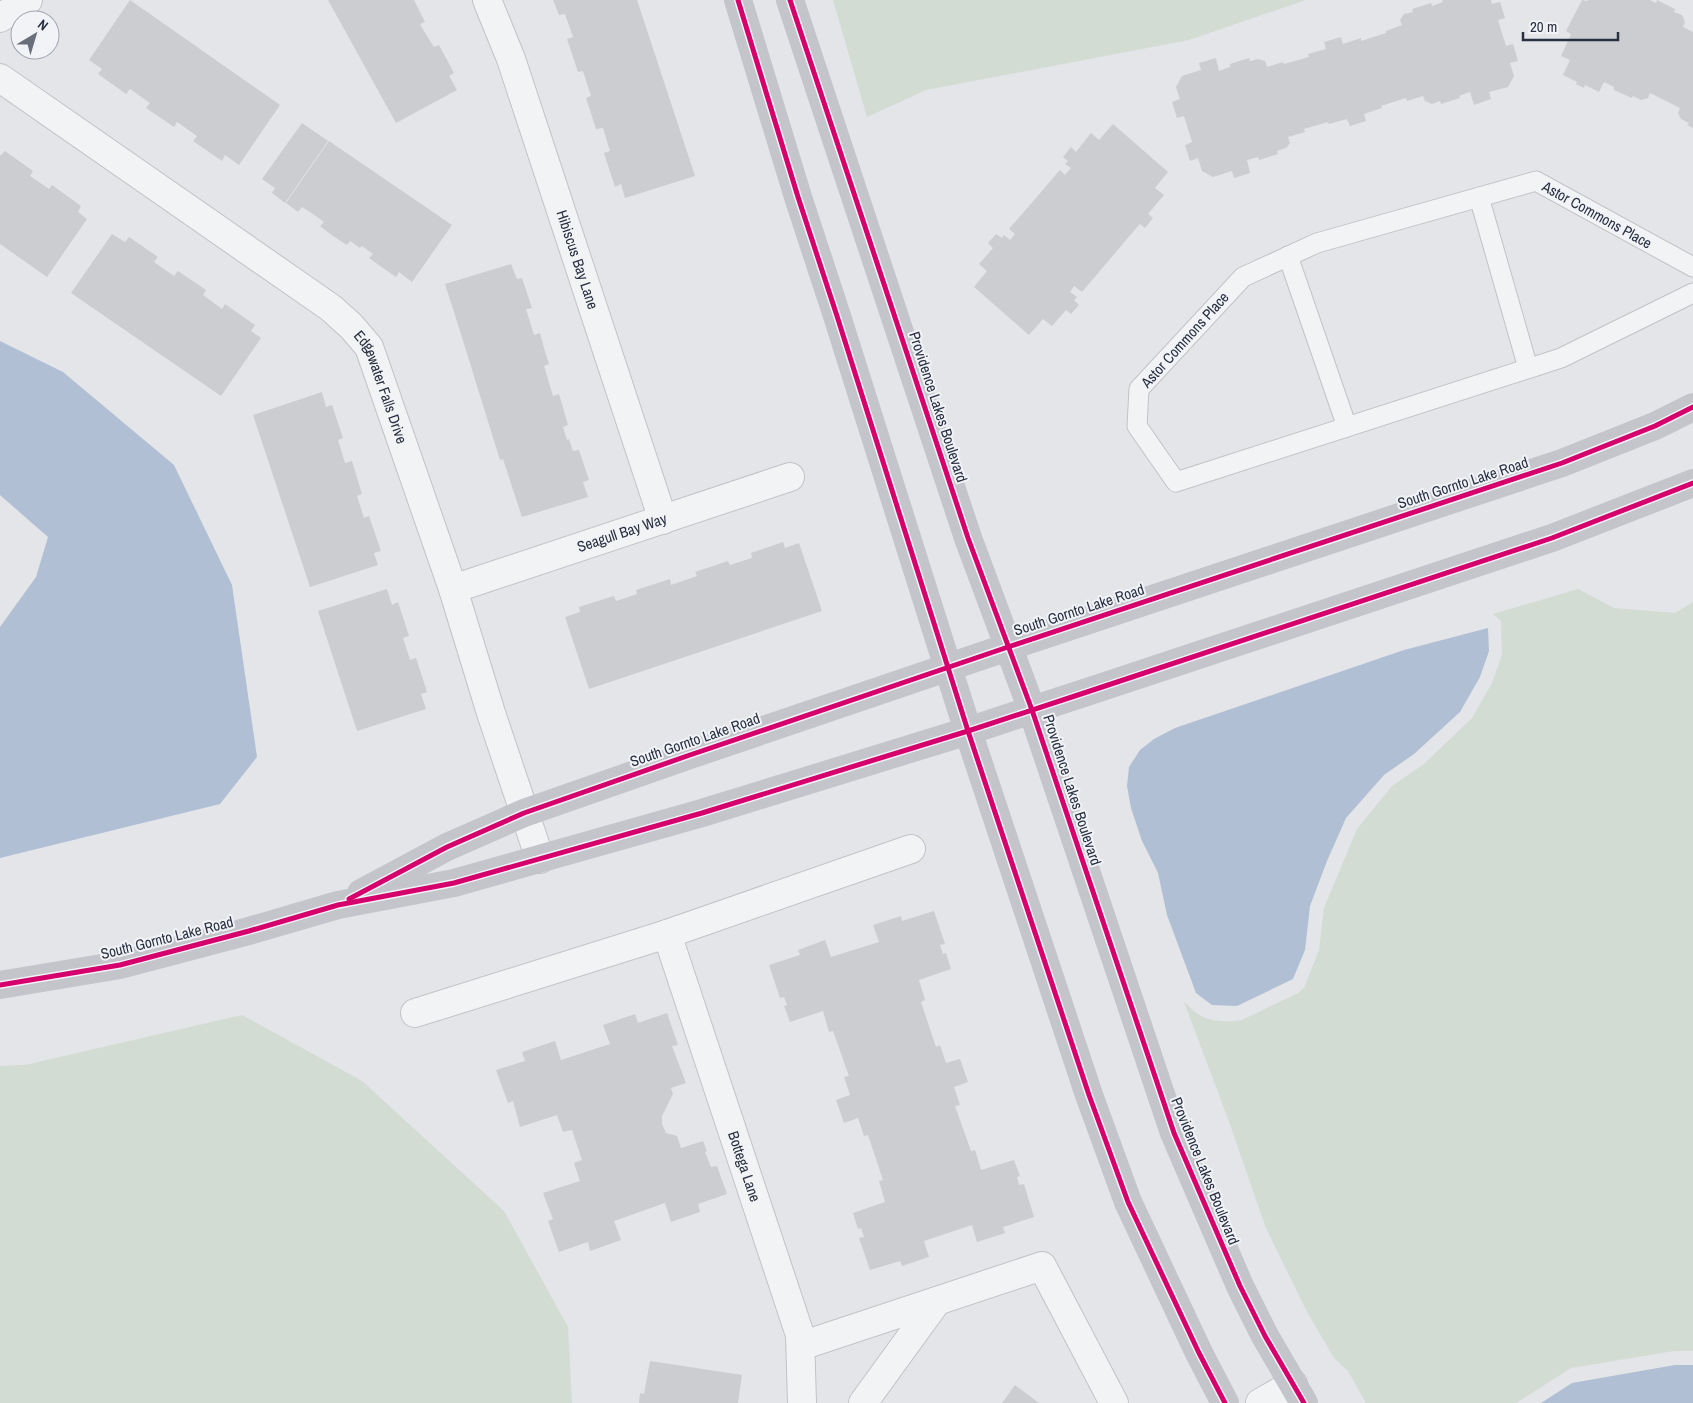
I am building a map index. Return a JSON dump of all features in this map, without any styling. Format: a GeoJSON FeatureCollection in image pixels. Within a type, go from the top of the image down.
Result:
{"type":"FeatureCollection","features":[{"type":"Feature","properties":{"kind":"street"},"geometry":{"type":"LineString","coordinates":[[0,18],[28,0]]}},
{"type":"Feature","properties":{"kind":"street","name":"Hibiscus Bay Lane"},"geometry":{"type":"LineString","coordinates":[[487,0],[511,59],[663,520]]}},
{"type":"Feature","properties":{"kind":"street"},"geometry":{"type":"LineString","coordinates":[[738,0],[798,197],[968,731],[1089,1095],[1128,1202],[1225,1403]]}},
{"type":"Feature","properties":{"kind":"street","name":"Providence Lakes Boulevard"},"geometry":{"type":"LineString","coordinates":[[790,0],[968,538],[1032,710],[1174,1133],[1240,1286],[1265,1336],[1299,1394]]}},
{"type":"Feature","properties":{"kind":"street","name":"Edgewater Falls Drive"},"geometry":{"type":"LineString","coordinates":[[0,78],[331,308],[370,347],[453,589],[491,714],[540,859]]}},
{"type":"Feature","properties":{"kind":"street","name":"South Gornto Lake Road"},"geometry":{"type":"LineString","coordinates":[[338,905],[447,847],[524,813],[948,667],[1562,463],[1656,426],[1693,407]]}},
{"type":"Feature","properties":{"kind":"street","name":"Seagull Bay Way"},"geometry":{"type":"LineString","coordinates":[[453,589],[790,478]]}},
{"type":"Feature","properties":{"kind":"street","name":"South Gornto Lake Road"},"geometry":{"type":"LineString","coordinates":[[0,985],[120,965],[338,905],[454,883],[702,813],[968,731],[1552,538],[1693,484]]}},
{"type":"Feature","properties":{"kind":"street"},"geometry":{"type":"LineString","coordinates":[[415,1013],[667,934],[911,849]]}},
{"type":"Feature","properties":{"kind":"street","name":"Bottega Lane"},"geometry":{"type":"LineString","coordinates":[[667,934],[800,1335],[802,1403]]}},
{"type":"Feature","properties":{"kind":"street"},"geometry":{"type":"LineString","coordinates":[[801,1346],[1042,1266],[1114,1403]]}},
{"type":"Feature","properties":{"kind":"street"},"geometry":{"type":"LineString","coordinates":[[863,1403],[938,1301]]}},
{"type":"Feature","properties":{"kind":"street"},"geometry":{"type":"LineString","coordinates":[[1260,1403],[1299,1394]]}},
{"type":"Feature","properties":{"kind":"lane","name":"Astor Commons Place"},"geometry":{"type":"LineString","coordinates":[[1693,267],[1536,181],[1317,243],[1243,276],[1139,389],[1137,426],[1176,482],[1562,358],[1693,293]]}},
{"type":"Feature","properties":{"kind":"lane"},"geometry":{"type":"LineString","coordinates":[[1479,197],[1528,368]]}},
{"type":"Feature","properties":{"kind":"lane"},"geometry":{"type":"LineString","coordinates":[[1288,256],[1347,427]]}},
{"type":"Feature","properties":{"kind":"shaded area"},"geometry":{"type":"Polygon","coordinates":[[[833,0],[1306,0],[1189,40],[926,90],[867,117],[833,0]]]}},
{"type":"Feature","properties":{"kind":"shaded area"},"geometry":{"type":"Polygon","coordinates":[[[1578,589],[1614,608],[1675,613],[1693,602],[1693,1351],[1674,1351],[1571,1368],[1516,1403],[1366,1403],[1348,1371],[1334,1358],[1306,1310],[1266,1228],[1227,1116],[1184,1002],[1207,1019],[1237,1021],[1298,993],[1304,988],[1319,950],[1324,908],[1357,829],[1392,786],[1424,764],[1472,718],[1492,683],[1502,655],[1501,621],[1493,614],[1578,589]]]}},
{"type":"Feature","properties":{"kind":"shaded area"},"geometry":{"type":"Polygon","coordinates":[[[242,1015],[362,1081],[504,1211],[568,1327],[572,1403],[0,1403],[0,1066],[25,1065],[242,1015]]]}},
{"type":"Feature","properties":{"kind":"water"},"geometry":{"type":"Polygon","coordinates":[[[0,341],[63,372],[174,465],[232,585],[257,757],[220,804],[0,858],[0,627],[36,577],[48,537],[0,495],[0,341]]]}},
{"type":"Feature","properties":{"kind":"water"},"geometry":{"type":"Polygon","coordinates":[[[1488,628],[1489,651],[1480,677],[1460,712],[1414,754],[1384,775],[1346,818],[1310,906],[1305,950],[1293,979],[1237,1006],[1212,1005],[1196,993],[1167,915],[1158,873],[1142,841],[1131,808],[1127,786],[1129,767],[1140,750],[1154,739],[1175,728],[1404,650],[1488,628]]]}},
{"type":"Feature","properties":{"kind":"water"},"geometry":{"type":"Polygon","coordinates":[[[1675,1365],[1693,1365],[1693,1403],[1541,1403],[1572,1383],[1675,1365]]]}},
{"type":"Feature","properties":{"kind":"building"},"geometry":{"type":"Polygon","coordinates":[[[130,0],[280,105],[239,165],[225,155],[222,161],[193,141],[197,136],[177,122],[174,127],[146,108],[150,103],[130,89],[126,94],[98,74],[102,69],[89,60],[130,0]]]}},
{"type":"Feature","properties":{"kind":"building"},"geometry":{"type":"Polygon","coordinates":[[[328,0],[414,0],[425,22],[420,24],[434,47],[439,45],[454,73],[449,76],[457,90],[396,123],[328,0]]]}},
{"type":"Feature","properties":{"kind":"building"},"geometry":{"type":"Polygon","coordinates":[[[553,0],[637,0],[695,176],[625,198],[621,184],[615,187],[604,153],[610,151],[603,128],[596,129],[586,98],[591,96],[583,71],[578,72],[567,39],[573,37],[565,14],[559,15],[553,0]]]}},
{"type":"Feature","properties":{"kind":"building"},"geometry":{"type":"Polygon","coordinates":[[[1442,0],[1491,0],[1492,4],[1500,2],[1505,18],[1498,20],[1506,46],[1513,44],[1518,61],[1510,63],[1514,76],[1508,87],[1489,92],[1491,99],[1474,105],[1470,92],[1459,96],[1460,98],[1441,104],[1440,101],[1432,104],[1425,101],[1423,96],[1407,101],[1406,98],[1364,114],[1366,121],[1350,126],[1347,119],[1304,129],[1305,132],[1288,137],[1290,143],[1286,148],[1277,151],[1278,154],[1259,160],[1258,157],[1247,160],[1250,173],[1234,178],[1232,171],[1213,177],[1202,171],[1198,158],[1190,161],[1185,145],[1192,142],[1184,116],[1177,118],[1172,102],[1180,99],[1176,87],[1182,76],[1201,70],[1199,63],[1216,58],[1219,71],[1230,67],[1230,64],[1249,58],[1250,61],[1258,59],[1265,61],[1267,67],[1283,62],[1284,64],[1309,57],[1308,54],[1326,49],[1324,42],[1341,37],[1343,44],[1361,38],[1361,41],[1386,33],[1386,31],[1402,25],[1400,20],[1404,14],[1413,12],[1412,9],[1431,3],[1432,6],[1443,2],[1442,0]]]}},
{"type":"Feature","properties":{"kind":"building"},"geometry":{"type":"Polygon","coordinates":[[[1582,0],[1650,0],[1656,3],[1657,0],[1675,9],[1674,12],[1682,15],[1685,22],[1683,27],[1693,32],[1693,128],[1687,125],[1689,123],[1681,119],[1678,113],[1680,108],[1650,93],[1648,98],[1641,100],[1633,96],[1632,98],[1614,90],[1614,87],[1604,82],[1599,92],[1585,85],[1584,88],[1563,75],[1570,60],[1561,56],[1571,34],[1566,31],[1582,0]]]}},
{"type":"Feature","properties":{"kind":"building"},"geometry":{"type":"Polygon","coordinates":[[[302,123],[328,141],[285,203],[272,193],[275,188],[262,179],[302,123]]]}},
{"type":"Feature","properties":{"kind":"building"},"geometry":{"type":"Polygon","coordinates":[[[1113,124],[1168,172],[1155,188],[1164,195],[1148,214],[1153,218],[1145,228],[1140,224],[1138,226],[1082,292],[1074,286],[1070,292],[1077,297],[1074,300],[1079,305],[1071,314],[1066,310],[1052,326],[1043,319],[1029,335],[974,287],[987,271],[979,264],[993,248],[988,243],[996,234],[1002,238],[1004,235],[1010,240],[1015,234],[1009,229],[1060,170],[1065,175],[1071,168],[1065,164],[1068,161],[1063,157],[1071,147],[1076,152],[1091,133],[1099,140],[1113,124]]]}},
{"type":"Feature","properties":{"kind":"building"},"geometry":{"type":"Polygon","coordinates":[[[329,141],[452,225],[412,282],[399,272],[396,277],[369,258],[373,254],[362,246],[360,248],[350,241],[347,245],[333,236],[320,226],[324,222],[302,207],[298,212],[286,203],[329,141]]]}},
{"type":"Feature","properties":{"kind":"building"},"geometry":{"type":"Polygon","coordinates":[[[5,151],[33,171],[30,176],[49,189],[52,185],[81,206],[78,212],[87,219],[47,277],[0,244],[0,156],[5,151]]]}},
{"type":"Feature","properties":{"kind":"building"},"geometry":{"type":"Polygon","coordinates":[[[112,234],[125,242],[129,237],[158,257],[154,262],[174,276],[178,271],[206,290],[203,295],[222,309],[225,304],[255,325],[251,331],[261,338],[221,396],[71,293],[112,234]]]}},
{"type":"Feature","properties":{"kind":"building"},"geometry":{"type":"Polygon","coordinates":[[[511,264],[517,279],[522,278],[532,308],[526,309],[534,335],[540,333],[549,364],[544,366],[553,396],[559,394],[568,425],[563,427],[567,440],[569,439],[573,451],[579,450],[589,480],[583,482],[588,497],[522,517],[503,459],[500,460],[445,284],[511,264]]]}},
{"type":"Feature","properties":{"kind":"building"},"geometry":{"type":"Polygon","coordinates":[[[322,392],[326,407],[332,405],[343,438],[338,440],[345,463],[352,461],[362,494],[357,496],[364,518],[369,516],[381,551],[374,553],[378,565],[310,587],[253,415],[322,392]]]}},
{"type":"Feature","properties":{"kind":"building"},"geometry":{"type":"Polygon","coordinates":[[[783,542],[785,548],[799,543],[822,611],[589,689],[565,617],[580,612],[579,607],[614,596],[616,601],[637,594],[636,590],[670,579],[671,585],[697,576],[695,572],[728,561],[730,565],[752,558],[751,553],[783,542]]]}},
{"type":"Feature","properties":{"kind":"building"},"geometry":{"type":"Polygon","coordinates":[[[387,589],[392,605],[398,602],[409,636],[403,638],[410,660],[416,658],[427,692],[421,694],[426,709],[357,731],[318,611],[387,589]]]}},
{"type":"Feature","properties":{"kind":"building"},"geometry":{"type":"Polygon","coordinates":[[[934,911],[945,944],[940,945],[943,954],[946,953],[951,969],[919,980],[925,1000],[921,1002],[936,1047],[940,1045],[946,1063],[960,1059],[968,1082],[954,1087],[960,1105],[955,1106],[971,1151],[975,1150],[981,1170],[1014,1160],[1020,1176],[1017,1177],[1019,1185],[1024,1184],[1034,1217],[1003,1227],[1005,1233],[977,1242],[972,1225],[924,1241],[929,1257],[902,1266],[900,1261],[870,1270],[859,1238],[864,1237],[861,1228],[858,1229],[853,1213],[885,1202],[879,1181],[883,1180],[868,1135],[864,1136],[858,1118],[844,1123],[836,1100],[850,1095],[844,1077],[849,1076],[833,1031],[829,1032],[823,1011],[790,1022],[784,1006],[787,1005],[784,997],[780,998],[769,965],[800,955],[798,950],[825,940],[831,957],[879,942],[873,925],[901,916],[902,921],[934,911]]]}},
{"type":"Feature","properties":{"kind":"building"},"geometry":{"type":"Polygon","coordinates":[[[667,1013],[678,1045],[672,1046],[686,1083],[671,1088],[673,1094],[662,1116],[662,1124],[666,1133],[677,1136],[681,1148],[703,1141],[711,1167],[717,1166],[727,1194],[698,1204],[700,1212],[671,1222],[665,1203],[614,1221],[621,1240],[590,1251],[588,1242],[559,1252],[548,1221],[553,1219],[543,1193],[580,1181],[574,1163],[582,1160],[572,1130],[563,1132],[557,1115],[520,1127],[513,1101],[508,1103],[496,1070],[525,1061],[522,1052],[555,1041],[561,1060],[610,1044],[603,1025],[635,1014],[638,1023],[667,1013]]]}},
{"type":"Feature","properties":{"kind":"building"},"geometry":{"type":"Polygon","coordinates":[[[650,1361],[742,1375],[738,1403],[639,1403],[640,1393],[644,1394],[650,1361]]]}},
{"type":"Feature","properties":{"kind":"building"},"geometry":{"type":"Polygon","coordinates":[[[1015,1385],[1039,1403],[1002,1403],[1015,1385]]]}},
{"type":"Feature","properties":{"kind":"cycle path"},"geometry":{"type":"LineString","coordinates":[[738,0],[798,197],[968,731],[1089,1095],[1128,1202],[1199,1353],[1225,1403]]}},
{"type":"Feature","properties":{"kind":"cycle path"},"geometry":{"type":"LineString","coordinates":[[790,0],[968,538],[1032,710],[1174,1133],[1240,1286],[1265,1336],[1304,1403]]}},
{"type":"Feature","properties":{"kind":"cycle path"},"geometry":{"type":"LineString","coordinates":[[349,899],[447,847],[524,813],[1008,647],[1562,463],[1655,426],[1693,407]]}},
{"type":"Feature","properties":{"kind":"cycle path"},"geometry":{"type":"LineString","coordinates":[[0,985],[120,965],[338,905],[454,883],[702,813],[968,731],[1552,538],[1693,483]]}}]}
